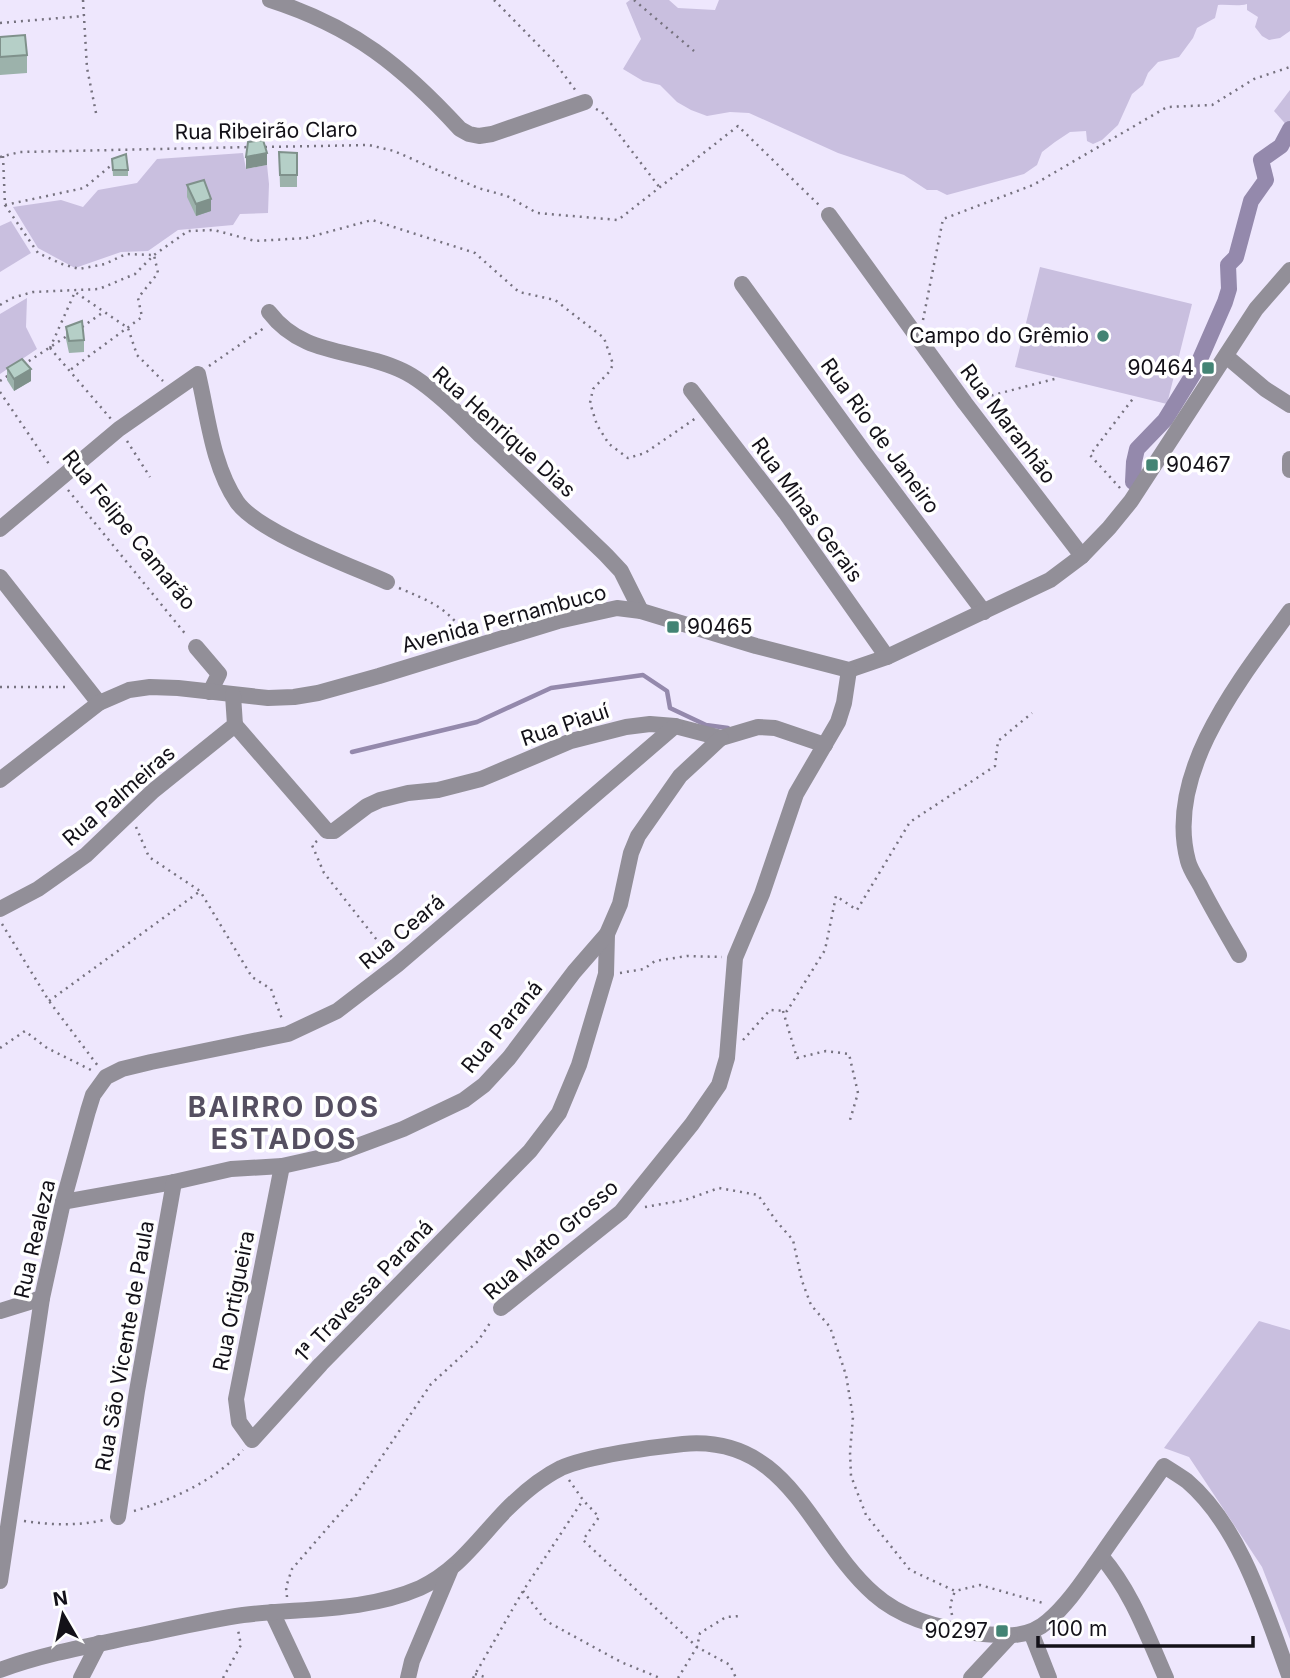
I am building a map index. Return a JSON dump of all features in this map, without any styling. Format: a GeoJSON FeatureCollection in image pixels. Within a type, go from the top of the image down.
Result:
{"type":"FeatureCollection","features":[{"type":"Feature","properties":{"kind":"street"},"geometry":{"type":"LineString","coordinates":[[280,2],[323,19],[380,53],[409,76],[460,129],[469,134],[492,134],[585,102]]}},
{"type":"Feature","properties":{"kind":"street","name":"Rua Maranhão"},"geometry":{"type":"LineString","coordinates":[[829,215],[965,403],[1082,556]]}},
{"type":"Feature","properties":{"kind":"street"},"geometry":{"type":"LineString","coordinates":[[849,670],[887,657],[1050,580],[1082,556],[1110,528],[1131,501],[1256,309],[1290,270]]}},
{"type":"Feature","properties":{"kind":"street","name":"Rua Rio de Janeiro"},"geometry":{"type":"LineString","coordinates":[[742,284],[984,612]]}},
{"type":"Feature","properties":{"kind":"street","name":"Rua Henrique Dias"},"geometry":{"type":"LineString","coordinates":[[272,316],[280,327],[323,349],[383,362],[406,372],[429,390],[460,415],[606,555],[621,571],[641,611]]}},
{"type":"Feature","properties":{"kind":"street"},"geometry":{"type":"LineString","coordinates":[[1226,356],[1290,405]]}},
{"type":"Feature","properties":{"kind":"street"},"geometry":{"type":"LineString","coordinates":[[0,529],[120,429],[198,374],[218,462],[239,504],[272,530],[387,582]]}},
{"type":"Feature","properties":{"kind":"street","name":"Rua Minas Gerais"},"geometry":{"type":"LineString","coordinates":[[691,390],[785,512],[887,657]]}},
{"type":"Feature","properties":{"kind":"street"},"geometry":{"type":"LineString","coordinates":[[1290,459],[1290,470]]}},
{"type":"Feature","properties":{"kind":"street"},"geometry":{"type":"LineString","coordinates":[[0,577],[99,703]]}},
{"type":"Feature","properties":{"kind":"street","name":"Avenida Pernambuco"},"geometry":{"type":"LineString","coordinates":[[0,780],[99,703],[129,690],[150,687],[268,698],[318,693],[591,612],[617,608],[641,611],[756,646],[849,670]]}},
{"type":"Feature","properties":{"kind":"street"},"geometry":{"type":"LineString","coordinates":[[1239,956],[1188,863],[1184,834],[1186,805],[1192,772],[1212,726],[1290,611]]}},
{"type":"Feature","properties":{"kind":"street"},"geometry":{"type":"LineString","coordinates":[[196,647],[219,674],[211,692]]}},
{"type":"Feature","properties":{"kind":"street","name":"Rua Mato Grosso"},"geometry":{"type":"LineString","coordinates":[[501,1308],[621,1212],[712,1098],[727,1058],[736,958],[762,894],[786,817],[796,794],[838,722],[849,670]]}},
{"type":"Feature","properties":{"kind":"street"},"geometry":{"type":"LineString","coordinates":[[233,695],[235,725],[327,831]]}},
{"type":"Feature","properties":{"kind":"street","name":"Rua Piauí"},"geometry":{"type":"LineString","coordinates":[[327,831],[334,831],[367,806],[380,800],[481,779],[571,741],[626,727],[650,724],[675,726],[721,738]]}},
{"type":"Feature","properties":{"kind":"street","name":"Rua Palmeiras"},"geometry":{"type":"LineString","coordinates":[[0,909],[38,889],[86,855],[131,815],[153,791],[235,725]]}},
{"type":"Feature","properties":{"kind":"street","name":"Rua Ceará"},"geometry":{"type":"LineString","coordinates":[[106,1077],[142,1064],[288,1034],[337,1011],[397,965],[675,726]]}},
{"type":"Feature","properties":{"kind":"street"},"geometry":{"type":"LineString","coordinates":[[721,738],[758,727],[775,728],[825,745]]}},
{"type":"Feature","properties":{"kind":"street","name":"Rua Paraná"},"geometry":{"type":"LineString","coordinates":[[63,1202],[231,1170],[282,1166],[336,1154],[443,1112],[464,1100],[484,1085],[509,1058],[574,972],[607,934],[620,904],[631,853],[638,836],[680,776],[721,738]]}},
{"type":"Feature","properties":{"kind":"street","name":"1ª Travessa Paraná"},"geometry":{"type":"LineString","coordinates":[[251,1440],[321,1364],[530,1152],[549,1129],[559,1114],[576,1074],[606,974],[607,934]]}},
{"type":"Feature","properties":{"kind":"street","name":"Rua Realeza"},"geometry":{"type":"LineString","coordinates":[[0,1581],[42,1298],[63,1202],[93,1095],[106,1077]]}},
{"type":"Feature","properties":{"kind":"street","name":"Rua Ortigueira"},"geometry":{"type":"LineString","coordinates":[[251,1440],[239,1422],[236,1399],[282,1166]]}},
{"type":"Feature","properties":{"kind":"street","name":"Rua São Vicente de Paula"},"geometry":{"type":"LineString","coordinates":[[118,1517],[174,1182]]}},
{"type":"Feature","properties":{"kind":"street"},"geometry":{"type":"LineString","coordinates":[[0,1311],[42,1298]]}},
{"type":"Feature","properties":{"kind":"street"},"geometry":{"type":"LineString","coordinates":[[0,1670],[47,1655],[99,1643],[234,1617],[330,1608],[396,1597],[422,1587],[450,1571],[528,1490],[561,1468],[645,1450],[706,1443],[749,1455],[773,1471],[798,1497],[864,1584],[892,1608],[911,1618],[954,1630],[1010,1636],[1031,1632],[1046,1622],[1076,1592],[1164,1466],[1187,1481],[1228,1533],[1248,1569],[1290,1678]]}},
{"type":"Feature","properties":{"kind":"street"},"geometry":{"type":"LineString","coordinates":[[1101,1556],[1134,1604],[1166,1678]]}},
{"type":"Feature","properties":{"kind":"street"},"geometry":{"type":"LineString","coordinates":[[408,1678],[412,1661],[450,1571]]}},
{"type":"Feature","properties":{"kind":"street"},"geometry":{"type":"LineString","coordinates":[[280,1612],[303,1678]]}},
{"type":"Feature","properties":{"kind":"street"},"geometry":{"type":"LineString","coordinates":[[1031,1632],[1049,1678]]}},
{"type":"Feature","properties":{"kind":"street"},"geometry":{"type":"LineString","coordinates":[[971,1678],[1010,1636]]}},
{"type":"Feature","properties":{"kind":"street"},"geometry":{"type":"LineString","coordinates":[[81,1678],[99,1643]]}},
{"type":"Feature","properties":{"kind":"path"},"geometry":{"type":"LineString","coordinates":[[83,0],[87,68],[97,118]]}},
{"type":"Feature","properties":{"kind":"path"},"geometry":{"type":"LineString","coordinates":[[494,0],[553,60],[585,102],[602,112],[661,189]]}},
{"type":"Feature","properties":{"kind":"path"},"geometry":{"type":"LineString","coordinates":[[634,0],[694,51]]}},
{"type":"Feature","properties":{"kind":"path"},"geometry":{"type":"LineString","coordinates":[[0,23],[84,16]]}},
{"type":"Feature","properties":{"kind":"path"},"geometry":{"type":"LineString","coordinates":[[919,340],[943,219],[1033,185],[1167,107],[1212,105],[1254,79],[1290,67]]}},
{"type":"Feature","properties":{"kind":"path","name":"Rua Ribeirão Claro"},"geometry":{"type":"LineString","coordinates":[[1,157],[20,152],[369,145],[394,151],[478,188],[507,197],[537,213],[618,220],[661,189],[738,126],[829,215]]}},
{"type":"Feature","properties":{"kind":"path"},"geometry":{"type":"LineString","coordinates":[[5,205],[84,188],[130,149]]}},
{"type":"Feature","properties":{"kind":"path"},"geometry":{"type":"LineString","coordinates":[[1,157],[5,205],[38,253],[79,269],[105,264],[126,254],[154,255]]}},
{"type":"Feature","properties":{"kind":"path"},"geometry":{"type":"LineString","coordinates":[[0,305],[12,298],[33,292],[99,289],[135,274],[154,255],[188,231],[214,230],[256,241],[306,238],[372,220],[475,253],[519,292],[555,300],[604,338],[613,364],[593,389],[590,403],[597,425],[610,444],[628,458],[645,453],[706,411]]}},
{"type":"Feature","properties":{"kind":"path"},"geometry":{"type":"LineString","coordinates":[[70,370],[142,317],[138,298],[158,273],[154,255]]}},
{"type":"Feature","properties":{"kind":"path"},"geometry":{"type":"LineString","coordinates":[[75,292],[128,328],[136,355],[172,390]]}},
{"type":"Feature","properties":{"kind":"path"},"geometry":{"type":"LineString","coordinates":[[50,348],[75,292]]}},
{"type":"Feature","properties":{"kind":"path"},"geometry":{"type":"LineString","coordinates":[[20,368],[105,311]]}},
{"type":"Feature","properties":{"kind":"path"},"geometry":{"type":"LineString","coordinates":[[198,374],[272,316]]}},
{"type":"Feature","properties":{"kind":"path"},"geometry":{"type":"LineString","coordinates":[[50,348],[96,401]]}},
{"type":"Feature","properties":{"kind":"path"},"geometry":{"type":"LineString","coordinates":[[0,381],[10,374]]}},
{"type":"Feature","properties":{"kind":"path"},"geometry":{"type":"LineString","coordinates":[[965,403],[1004,390],[1058,378]]}},
{"type":"Feature","properties":{"kind":"path","name":"Rua Felipe Camarão"},"geometry":{"type":"LineString","coordinates":[[0,392],[59,479],[196,647]]}},
{"type":"Feature","properties":{"kind":"path"},"geometry":{"type":"LineString","coordinates":[[1131,501],[1090,455],[1135,396]]}},
{"type":"Feature","properties":{"kind":"path"},"geometry":{"type":"LineString","coordinates":[[387,582],[454,617],[473,646]]}},
{"type":"Feature","properties":{"kind":"path"},"geometry":{"type":"LineString","coordinates":[[0,687],[86,687]]}},
{"type":"Feature","properties":{"kind":"path"},"geometry":{"type":"LineString","coordinates":[[727,1058],[770,1010],[787,1011],[825,950],[836,896],[857,910],[910,822],[995,766],[998,741],[1031,713]]}},
{"type":"Feature","properties":{"kind":"path"},"geometry":{"type":"LineString","coordinates":[[131,815],[149,856],[200,891],[252,977],[271,989],[288,1034]]}},
{"type":"Feature","properties":{"kind":"path"},"geometry":{"type":"LineString","coordinates":[[327,831],[312,845],[324,873],[397,965]]}},
{"type":"Feature","properties":{"kind":"path"},"geometry":{"type":"LineString","coordinates":[[49,1001],[200,891]]}},
{"type":"Feature","properties":{"kind":"path"},"geometry":{"type":"LineString","coordinates":[[0,921],[49,1001],[106,1077]]}},
{"type":"Feature","properties":{"kind":"path"},"geometry":{"type":"LineString","coordinates":[[606,974],[644,970],[655,961],[687,956],[736,958]]}},
{"type":"Feature","properties":{"kind":"path"},"geometry":{"type":"LineString","coordinates":[[783,1011],[797,1058],[826,1051],[849,1054],[858,1093],[850,1120]]}},
{"type":"Feature","properties":{"kind":"path"},"geometry":{"type":"LineString","coordinates":[[0,1048],[24,1031],[47,1048],[106,1077]]}},
{"type":"Feature","properties":{"kind":"path"},"geometry":{"type":"LineString","coordinates":[[621,1212],[685,1200],[719,1188],[758,1195],[793,1240],[802,1281],[811,1305],[830,1327],[846,1376],[853,1417],[851,1476],[866,1515],[910,1570],[955,1591],[988,1587],[1060,1609]]}},
{"type":"Feature","properties":{"kind":"path","name":"Rua Mato Grosso"},"geometry":{"type":"LineString","coordinates":[[280,1612],[292,1569],[356,1495],[430,1384],[478,1340],[501,1308]]}},
{"type":"Feature","properties":{"kind":"path"},"geometry":{"type":"LineString","coordinates":[[11,1519],[77,1525],[118,1517],[162,1503],[199,1485],[233,1460],[251,1440]]}},
{"type":"Feature","properties":{"kind":"path"},"geometry":{"type":"LineString","coordinates":[[561,1468],[583,1500],[599,1517],[583,1540],[697,1647],[730,1665],[736,1678]]}},
{"type":"Feature","properties":{"kind":"path"},"geometry":{"type":"LineString","coordinates":[[488,1678],[474,1676],[523,1591],[583,1500]]}},
{"type":"Feature","properties":{"kind":"path"},"geometry":{"type":"LineString","coordinates":[[523,1591],[546,1620],[621,1662],[660,1678]]}},
{"type":"Feature","properties":{"kind":"path"},"geometry":{"type":"LineString","coordinates":[[954,1630],[950,1605],[955,1591]]}},
{"type":"Feature","properties":{"kind":"path"},"geometry":{"type":"LineString","coordinates":[[678,1678],[697,1647],[700,1633],[726,1617],[740,1616]]}},
{"type":"Feature","properties":{"kind":"path"},"geometry":{"type":"LineString","coordinates":[[223,1678],[241,1645],[234,1617]]}},
{"type":"Feature","properties":{"kind":"shaded area"},"geometry":{"type":"Polygon","coordinates":[[[630,0],[669,0],[678,8],[715,10],[719,0],[1290,0],[1290,31],[1280,38],[1269,40],[1255,27],[1258,17],[1247,10],[1247,4],[1218,5],[1215,18],[1197,28],[1179,57],[1158,62],[1148,73],[1143,85],[1132,94],[1118,125],[1102,140],[1093,144],[1087,141],[1086,131],[1070,132],[1042,152],[1037,165],[1024,174],[947,195],[937,190],[927,190],[904,175],[838,153],[749,113],[730,112],[707,116],[691,110],[677,102],[660,85],[643,81],[623,69],[641,39],[626,3],[630,0]]]}},
{"type":"Feature","properties":{"kind":"shaded area"},"geometry":{"type":"Polygon","coordinates":[[[1290,90],[1290,129],[1274,111],[1290,90]]]}},
{"type":"Feature","properties":{"kind":"shaded area"},"geometry":{"type":"Polygon","coordinates":[[[243,153],[246,169],[267,165],[268,213],[240,214],[233,225],[178,230],[148,251],[121,252],[75,268],[38,248],[13,207],[61,200],[83,207],[98,190],[137,183],[157,159],[243,153]]]}},
{"type":"Feature","properties":{"kind":"shaded area"},"geometry":{"type":"Polygon","coordinates":[[[11,221],[31,253],[0,272],[0,226],[11,221]]]}},
{"type":"Feature","properties":{"kind":"shaded area","name":"Campo do Grêmio"},"geometry":{"type":"Polygon","coordinates":[[[1040,267],[1192,304],[1167,404],[1015,367],[1040,267]]]}},
{"type":"Feature","properties":{"kind":"shaded area"},"geometry":{"type":"Polygon","coordinates":[[[27,298],[26,327],[37,349],[0,374],[0,314],[27,298]]]}},
{"type":"Feature","properties":{"kind":"shaded area"},"geometry":{"type":"Polygon","coordinates":[[[1259,1321],[1290,1330],[1290,1639],[1262,1567],[1189,1457],[1164,1448],[1259,1321]]]}},
{"type":"Feature","properties":{"kind":"building"},"geometry":{"type":"Polygon","coordinates":[[[25,35],[27,55],[0,57],[0,37],[25,35]]]}},
{"type":"Feature","properties":{"kind":"building"},"geometry":{"type":"Polygon","coordinates":[[[263,140],[267,153],[246,157],[248,142],[263,140]]]}},
{"type":"Feature","properties":{"kind":"building"},"geometry":{"type":"Polygon","coordinates":[[[279,152],[297,153],[297,175],[280,175],[279,152]]]}},
{"type":"Feature","properties":{"kind":"building"},"geometry":{"type":"Polygon","coordinates":[[[126,154],[128,170],[113,170],[112,159],[126,154]]]}},
{"type":"Feature","properties":{"kind":"building"},"geometry":{"type":"Polygon","coordinates":[[[204,180],[211,199],[196,204],[187,185],[204,180]]]}},
{"type":"Feature","properties":{"kind":"building"},"geometry":{"type":"Polygon","coordinates":[[[82,321],[84,340],[69,341],[66,327],[82,321]]]}},
{"type":"Feature","properties":{"kind":"building"},"geometry":{"type":"Polygon","coordinates":[[[22,359],[31,369],[14,379],[7,368],[22,359]]]}},
{"type":"Feature","properties":{"kind":"waterway"},"geometry":{"type":"LineString","coordinates":[[1133,482],[1137,449],[1165,420],[1194,373],[1225,302],[1229,289],[1228,265],[1236,257],[1251,201],[1266,180],[1261,160],[1281,146],[1290,129]]}},
{"type":"Feature","properties":{"kind":"waterway"},"geometry":{"type":"LineString","coordinates":[[352,752],[477,722],[551,688],[643,675],[667,691],[670,708],[706,725],[728,728]]}},
{"type":"Feature","properties":{"kind":"place","name":"Campo do Grêmio"},"geometry":{"type":"Point","coordinates":[1103,336]}},
{"type":"Feature","properties":{"kind":"place","name":"90464"},"geometry":{"type":"Point","coordinates":[1208,368]}},
{"type":"Feature","properties":{"kind":"place","name":"90467"},"geometry":{"type":"Point","coordinates":[1152,465]}},
{"type":"Feature","properties":{"kind":"place","name":"90465"},"geometry":{"type":"Point","coordinates":[673,627]}},
{"type":"Feature","properties":{"kind":"place","name":"90297"},"geometry":{"type":"Point","coordinates":[1002,1631]}},
{"type":"Feature","properties":{"kind":"district","name":"BAIRRO DOS ESTADOS"},"geometry":{"type":"Point","coordinates":[284,1123]}}]}
